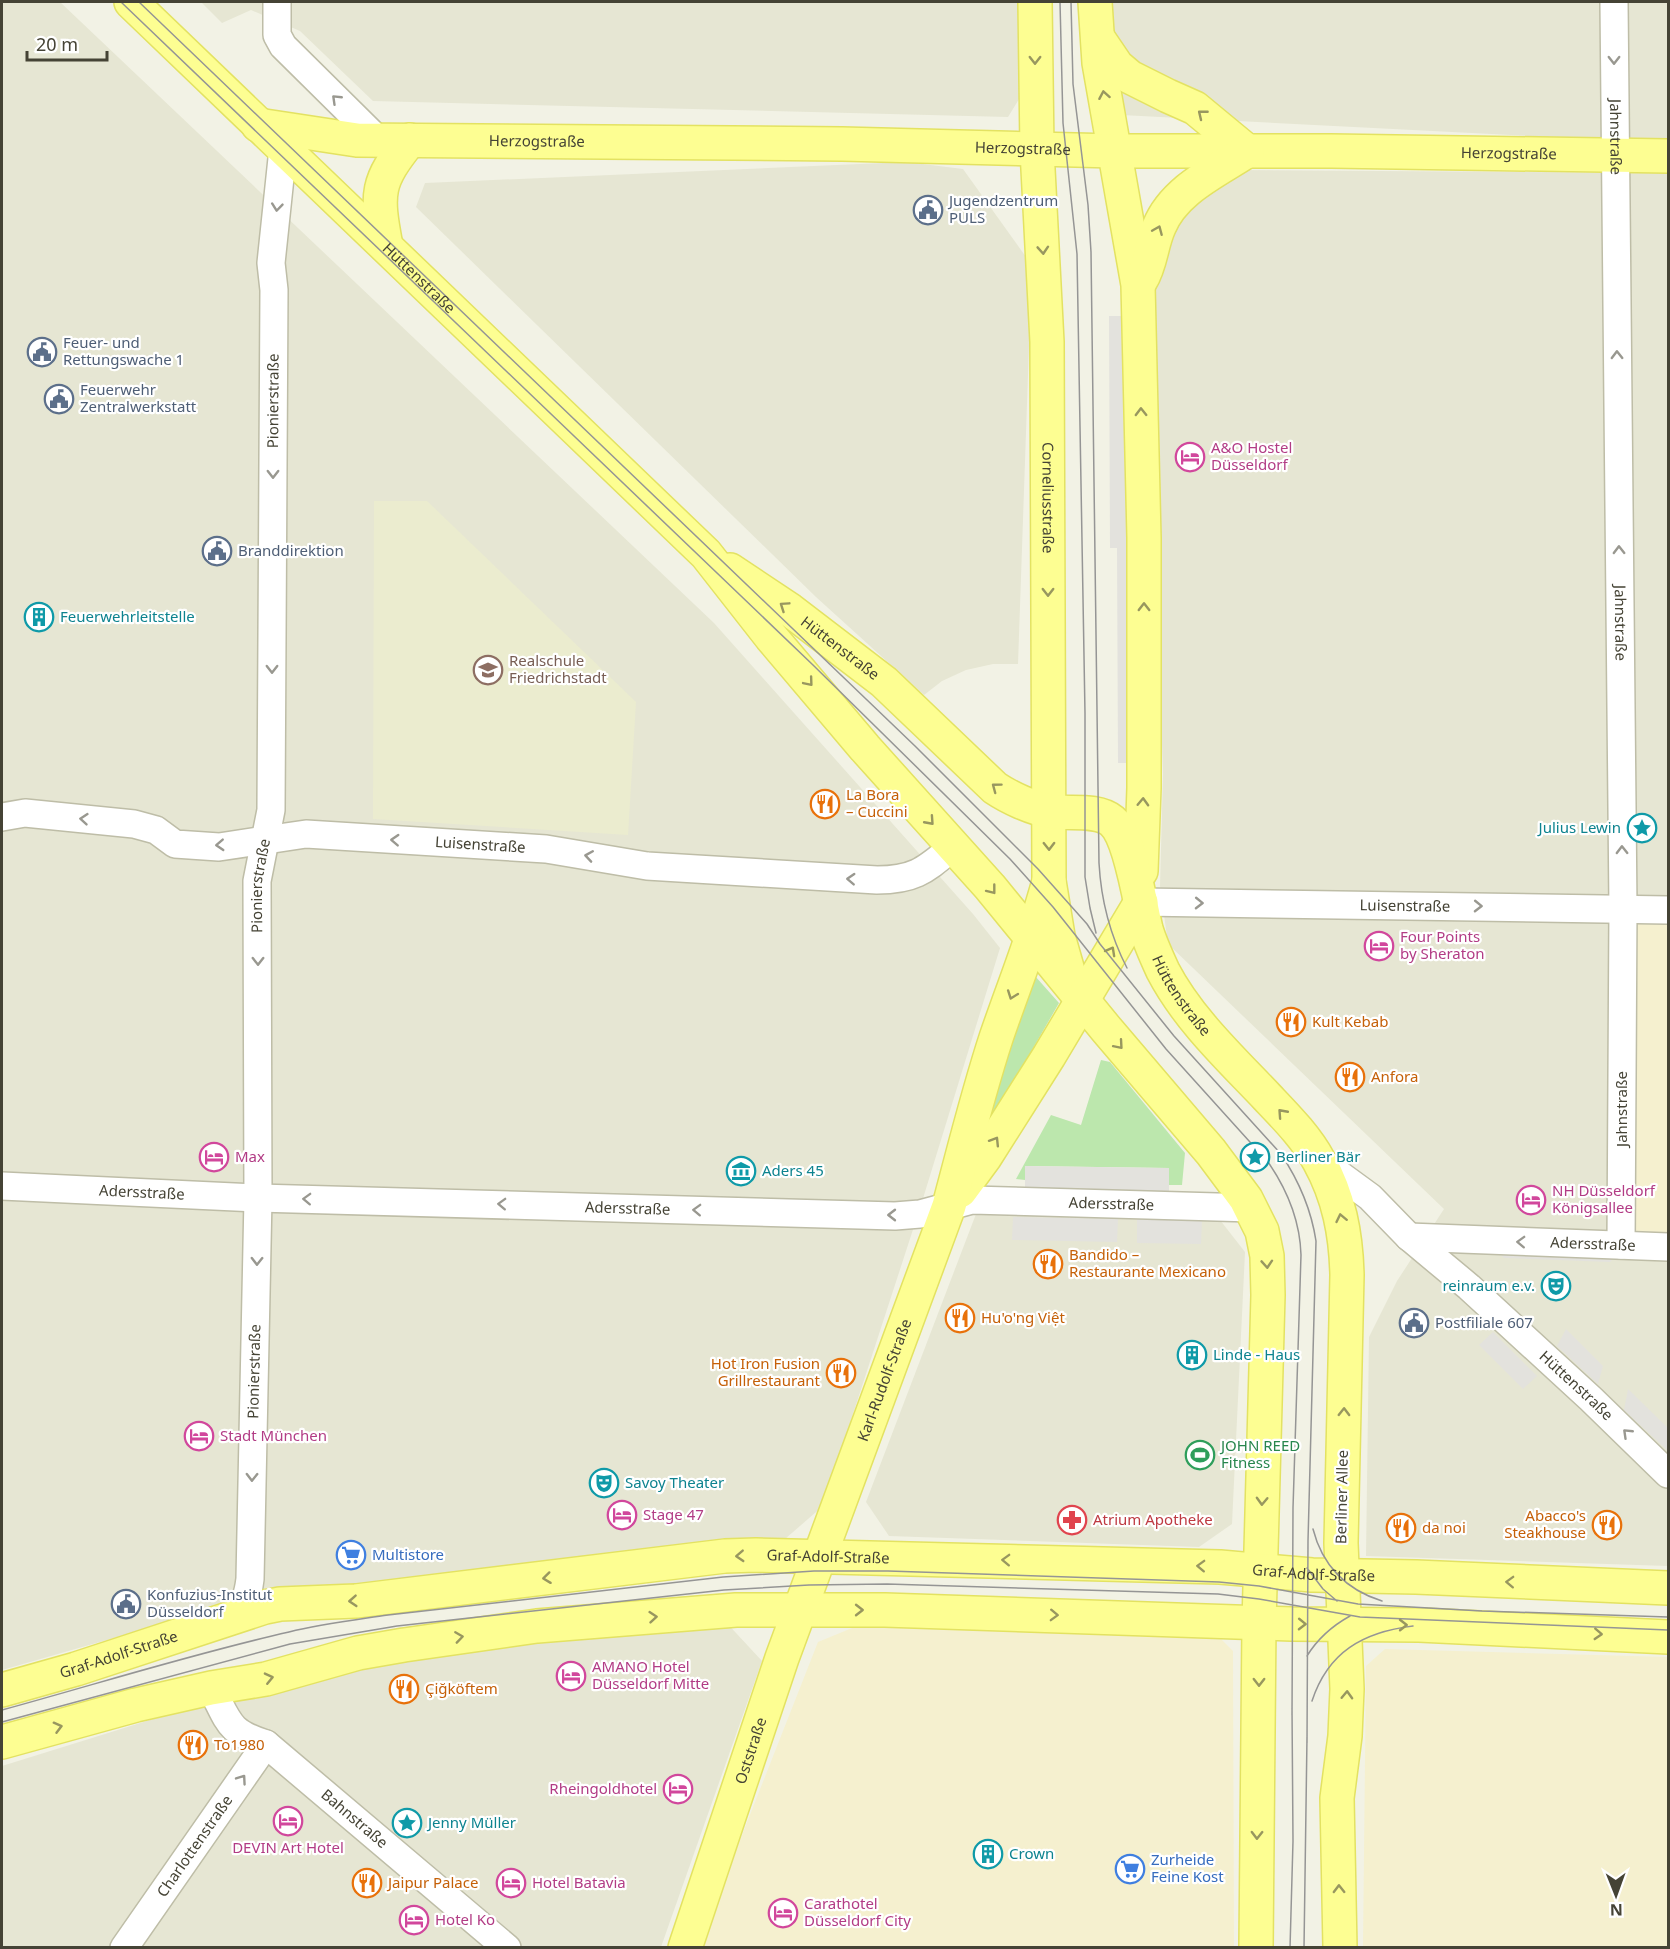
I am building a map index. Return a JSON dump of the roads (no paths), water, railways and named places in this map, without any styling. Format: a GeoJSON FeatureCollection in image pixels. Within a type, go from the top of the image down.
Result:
{"type":"FeatureCollection","features":[{"type":"Feature","properties":{"kind":"main road","name":"Hüttenstraße"},"geometry":{"type":"LineString","coordinates":[[130,2],[706,554],[771,637],[865,748],[990,887],[1079,997],[1211,1152],[1252,1208]]}},
{"type":"Feature","properties":{"kind":"main road","name":"Corneliusstraße"},"geometry":{"type":"LineString","coordinates":[[1035,2],[1037,150],[1047,342],[1049,881],[1061,947],[1079,997]]}},
{"type":"Feature","properties":{"kind":"main road"},"geometry":{"type":"LineString","coordinates":[[1095,2],[1099,63],[1138,285],[1144,538],[1144,788],[1140,903]]}},
{"type":"Feature","properties":{"kind":"main road"},"geometry":{"type":"LineString","coordinates":[[1098,38],[1117,66],[1130,77],[1195,108],[1247,152],[1195,185],[1169,210],[1154,239],[1147,270],[1138,285]]}},
{"type":"Feature","properties":{"kind":"main road","name":"Herzogstraße"},"geometry":{"type":"LineString","coordinates":[[258,125],[357,140],[1668,156]]}},
{"type":"Feature","properties":{"kind":"main road"},"geometry":{"type":"LineString","coordinates":[[386,246],[379,207],[382,182],[392,162],[394,140]]}},
{"type":"Feature","properties":{"kind":"main road","name":"Hüttenstraße"},"geometry":{"type":"LineString","coordinates":[[706,554],[790,610],[884,682],[995,788],[1048,811],[1098,815],[1113,822],[1119,830],[1127,852],[1147,931],[1166,976],[1220,1048],[1283,1114],[1318,1159]]}},
{"type":"Feature","properties":{"kind":"main road","name":"Karl-Rudolf-Straße"},"geometry":{"type":"LineString","coordinates":[[820,1555],[949,1206],[996,1038],[1032,940],[1049,881]]}},
{"type":"Feature","properties":{"kind":"main road","name":"Karl-Rudolf-Straße"},"geometry":{"type":"LineString","coordinates":[[949,1206],[985,1156],[1079,997],[1140,903]]}},
{"type":"Feature","properties":{"kind":"main road","name":"Berliner Allee"},"geometry":{"type":"LineString","coordinates":[[1318,1159],[1335,1197],[1346,1249],[1341,1543],[1347,1689],[1345,1736],[1337,1798],[1340,1947]]}},
{"type":"Feature","properties":{"kind":"main road"},"geometry":{"type":"LineString","coordinates":[[1252,1208],[1262,1231],[1268,1270],[1258,1623],[1256,1947]]}},
{"type":"Feature","properties":{"kind":"main road","name":"Graf-Adolf-Straße"},"geometry":{"type":"LineString","coordinates":[[2,1690],[76,1669],[232,1616],[280,1604],[356,1601],[725,1556],[820,1555],[1220,1567],[1342,1576],[1668,1588]]}},
{"type":"Feature","properties":{"kind":"main road","name":"Oststraße"},"geometry":{"type":"LineString","coordinates":[[685,1947],[782,1658],[820,1555]]}},
{"type":"Feature","properties":{"kind":"main road"},"geometry":{"type":"LineString","coordinates":[[2,1742],[136,1706],[211,1688],[266,1679],[369,1651],[537,1626],[736,1610],[897,1610],[1258,1623],[1419,1625],[1668,1637]]}},
{"type":"Feature","properties":{"kind":"street"},"geometry":{"type":"LineString","coordinates":[[277,2],[277,35],[290,55],[394,140]]}},
{"type":"Feature","properties":{"kind":"street","name":"Jahnstraße"},"geometry":{"type":"LineString","coordinates":[[1614,2],[1623,908],[1622,1245]]}},
{"type":"Feature","properties":{"kind":"street","name":"Pionierstraße"},"geometry":{"type":"LineString","coordinates":[[232,1616],[245,1602],[250,1579],[258,1197],[257,881],[272,799],[274,290],[271,262],[283,149]]}},
{"type":"Feature","properties":{"kind":"street","name":"Luisenstraße"},"geometry":{"type":"LineString","coordinates":[[2,817],[25,813],[134,824],[156,830],[175,844],[219,847],[306,834],[534,848],[647,866],[877,880],[894,880],[915,875],[953,847]]}},
{"type":"Feature","properties":{"kind":"street","name":"Luisenstraße"},"geometry":{"type":"LineString","coordinates":[[1140,903],[1668,910]]}},
{"type":"Feature","properties":{"kind":"street","name":"Hüttenstraße"},"geometry":{"type":"LineString","coordinates":[[1318,1159],[1370,1197],[1409,1237],[1469,1287],[1591,1399],[1668,1474]]}},
{"type":"Feature","properties":{"kind":"street","name":"Adersstraße"},"geometry":{"type":"LineString","coordinates":[[2,1186],[258,1197],[895,1216],[920,1214],[972,1200],[1252,1208]]}},
{"type":"Feature","properties":{"kind":"street","name":"Adersstraße"},"geometry":{"type":"LineString","coordinates":[[1409,1237],[1668,1246]]}},
{"type":"Feature","properties":{"kind":"street","name":"Bahnstraße"},"geometry":{"type":"LineString","coordinates":[[211,1688],[225,1717],[237,1731],[247,1738],[266,1744],[507,1947]]}},
{"type":"Feature","properties":{"kind":"street","name":"Charlottenstraße"},"geometry":{"type":"LineString","coordinates":[[124,1947],[266,1744]]}},
{"type":"Feature","properties":{"kind":"tram line"},"geometry":{"type":"LineString","coordinates":[[121,2],[813,665],[1010,859],[1053,907],[1166,1049],[1268,1162],[1292,1206],[1301,1255],[1293,1508],[1292,1715]]}},
{"type":"Feature","properties":{"kind":"tram line"},"geometry":{"type":"LineString","coordinates":[[139,2],[915,746],[1038,869],[1087,924],[1100,944],[1174,1036],[1281,1154],[1303,1195],[1316,1241],[1308,1541],[1307,1743]]}},
{"type":"Feature","properties":{"kind":"tram line"},"geometry":{"type":"LineString","coordinates":[[1060,2],[1063,123],[1077,254],[1085,713],[1085,877],[1096,933]]}},
{"type":"Feature","properties":{"kind":"tram line"},"geometry":{"type":"LineString","coordinates":[[1071,2],[1073,84],[1088,205],[1091,252],[1099,863],[1107,917],[1127,968]]}},
{"type":"Feature","properties":{"kind":"tram line"},"geometry":{"type":"LineString","coordinates":[[1313,1529],[1323,1554],[1337,1574],[1357,1590],[1382,1601]]}},
{"type":"Feature","properties":{"kind":"tram line"},"geometry":{"type":"LineString","coordinates":[[1307,1568],[1323,1589],[1337,1601]]}},
{"type":"Feature","properties":{"kind":"tram line"},"geometry":{"type":"LineString","coordinates":[[2,1710],[217,1650],[326,1624],[723,1577],[814,1571],[888,1571],[1219,1582],[1259,1586],[1358,1604],[1668,1617]]}},
{"type":"Feature","properties":{"kind":"tram line"},"geometry":{"type":"LineString","coordinates":[[2,1722],[290,1644],[397,1626],[724,1590],[809,1585],[887,1584],[1218,1594],[1360,1617],[1668,1630]]}},
{"type":"Feature","properties":{"kind":"tram line"},"geometry":{"type":"LineString","coordinates":[[1307,1656],[1326,1633],[1350,1616]]}},
{"type":"Feature","properties":{"kind":"tram line"},"geometry":{"type":"LineString","coordinates":[[1312,1701],[1328,1669],[1350,1647],[1378,1633],[1413,1626]]}},
{"type":"Feature","properties":{"kind":"tram line"},"geometry":{"type":"LineString","coordinates":[[1290,1948],[1293,1841],[1292,1708]]}},
{"type":"Feature","properties":{"kind":"tram line"},"geometry":{"type":"LineString","coordinates":[[1304,1948],[1307,1737]]}},
{"type":"Feature","properties":{"kind":"place","name":"Jugendzentrum PULS"},"geometry":{"type":"Point","coordinates":[928,210]}},
{"type":"Feature","properties":{"kind":"place","name":"Feuer- und Rettungswache 1"},"geometry":{"type":"Point","coordinates":[42,352]}},
{"type":"Feature","properties":{"kind":"place","name":"Feuerwehr Zentralwerkstatt"},"geometry":{"type":"Point","coordinates":[59,399]}},
{"type":"Feature","properties":{"kind":"place","name":"A&O Hostel Düsseldorf"},"geometry":{"type":"Point","coordinates":[1190,457]}},
{"type":"Feature","properties":{"kind":"place","name":"Branddirektion"},"geometry":{"type":"Point","coordinates":[217,551]}},
{"type":"Feature","properties":{"kind":"place","name":"Feuerwehrleitstelle"},"geometry":{"type":"Point","coordinates":[39,617]}},
{"type":"Feature","properties":{"kind":"place","name":"Realschule Friedrichstadt"},"geometry":{"type":"Point","coordinates":[488,670]}},
{"type":"Feature","properties":{"kind":"place","name":"La Bora – Cuccini"},"geometry":{"type":"Point","coordinates":[825,804]}},
{"type":"Feature","properties":{"kind":"place","name":"Julius Lewin"},"geometry":{"type":"Point","coordinates":[1642,828]}},
{"type":"Feature","properties":{"kind":"place","name":"Four Points by Sheraton"},"geometry":{"type":"Point","coordinates":[1379,946]}},
{"type":"Feature","properties":{"kind":"place","name":"Kult Kebab"},"geometry":{"type":"Point","coordinates":[1291,1022]}},
{"type":"Feature","properties":{"kind":"place","name":"Anfora"},"geometry":{"type":"Point","coordinates":[1350,1077]}},
{"type":"Feature","properties":{"kind":"place","name":"Max"},"geometry":{"type":"Point","coordinates":[214,1157]}},
{"type":"Feature","properties":{"kind":"place","name":"Berliner Bär"},"geometry":{"type":"Point","coordinates":[1255,1157]}},
{"type":"Feature","properties":{"kind":"place","name":"Aders 45"},"geometry":{"type":"Point","coordinates":[741,1171]}},
{"type":"Feature","properties":{"kind":"place","name":"NH Düsseldorf Königsallee"},"geometry":{"type":"Point","coordinates":[1531,1200]}},
{"type":"Feature","properties":{"kind":"place","name":"Bandido – Restaurante Mexicano"},"geometry":{"type":"Point","coordinates":[1048,1264]}},
{"type":"Feature","properties":{"kind":"place","name":"reinraum e.v."},"geometry":{"type":"Point","coordinates":[1556,1286]}},
{"type":"Feature","properties":{"kind":"place","name":"Hu'o'ng Việt"},"geometry":{"type":"Point","coordinates":[960,1318]}},
{"type":"Feature","properties":{"kind":"place","name":"Postfiliale 607"},"geometry":{"type":"Point","coordinates":[1414,1323]}},
{"type":"Feature","properties":{"kind":"place","name":"Linde - Haus"},"geometry":{"type":"Point","coordinates":[1192,1355]}},
{"type":"Feature","properties":{"kind":"place","name":"Hot Iron Fusion Grillrestaurant"},"geometry":{"type":"Point","coordinates":[841,1373]}},
{"type":"Feature","properties":{"kind":"place","name":"Stadt München"},"geometry":{"type":"Point","coordinates":[199,1436]}},
{"type":"Feature","properties":{"kind":"place","name":"JOHN REED Fitness"},"geometry":{"type":"Point","coordinates":[1200,1455]}},
{"type":"Feature","properties":{"kind":"place","name":"Savoy Theater"},"geometry":{"type":"Point","coordinates":[604,1483]}},
{"type":"Feature","properties":{"kind":"place","name":"Stage 47"},"geometry":{"type":"Point","coordinates":[622,1515]}},
{"type":"Feature","properties":{"kind":"place","name":"Atrium Apotheke"},"geometry":{"type":"Point","coordinates":[1072,1520]}},
{"type":"Feature","properties":{"kind":"place","name":"Abacco's Steakhouse"},"geometry":{"type":"Point","coordinates":[1607,1525]}},
{"type":"Feature","properties":{"kind":"place","name":"da noi"},"geometry":{"type":"Point","coordinates":[1401,1528]}},
{"type":"Feature","properties":{"kind":"place","name":"Multistore"},"geometry":{"type":"Point","coordinates":[351,1555]}},
{"type":"Feature","properties":{"kind":"place","name":"Konfuzius-Institut Düsseldorf"},"geometry":{"type":"Point","coordinates":[126,1604]}},
{"type":"Feature","properties":{"kind":"place","name":"AMANO Hotel Düsseldorf Mitte"},"geometry":{"type":"Point","coordinates":[571,1676]}},
{"type":"Feature","properties":{"kind":"place","name":"Çiğköftem"},"geometry":{"type":"Point","coordinates":[404,1689]}},
{"type":"Feature","properties":{"kind":"place","name":"To1980"},"geometry":{"type":"Point","coordinates":[193,1745]}},
{"type":"Feature","properties":{"kind":"place","name":"Rheingoldhotel"},"geometry":{"type":"Point","coordinates":[678,1789]}},
{"type":"Feature","properties":{"kind":"place","name":"DEVIN Art Hotel"},"geometry":{"type":"Point","coordinates":[288,1821]}},
{"type":"Feature","properties":{"kind":"place","name":"Jenny Müller"},"geometry":{"type":"Point","coordinates":[407,1823]}},
{"type":"Feature","properties":{"kind":"place","name":"Crown"},"geometry":{"type":"Point","coordinates":[988,1854]}},
{"type":"Feature","properties":{"kind":"place","name":"Zurheide Feine Kost"},"geometry":{"type":"Point","coordinates":[1130,1869]}},
{"type":"Feature","properties":{"kind":"place","name":"Jaipur Palace"},"geometry":{"type":"Point","coordinates":[367,1883]}},
{"type":"Feature","properties":{"kind":"place","name":"Hotel Batavia"},"geometry":{"type":"Point","coordinates":[511,1883]}},
{"type":"Feature","properties":{"kind":"place","name":"Carathotel Düsseldorf City"},"geometry":{"type":"Point","coordinates":[783,1913]}},
{"type":"Feature","properties":{"kind":"place","name":"Hotel Ko"},"geometry":{"type":"Point","coordinates":[414,1920]}}]}
